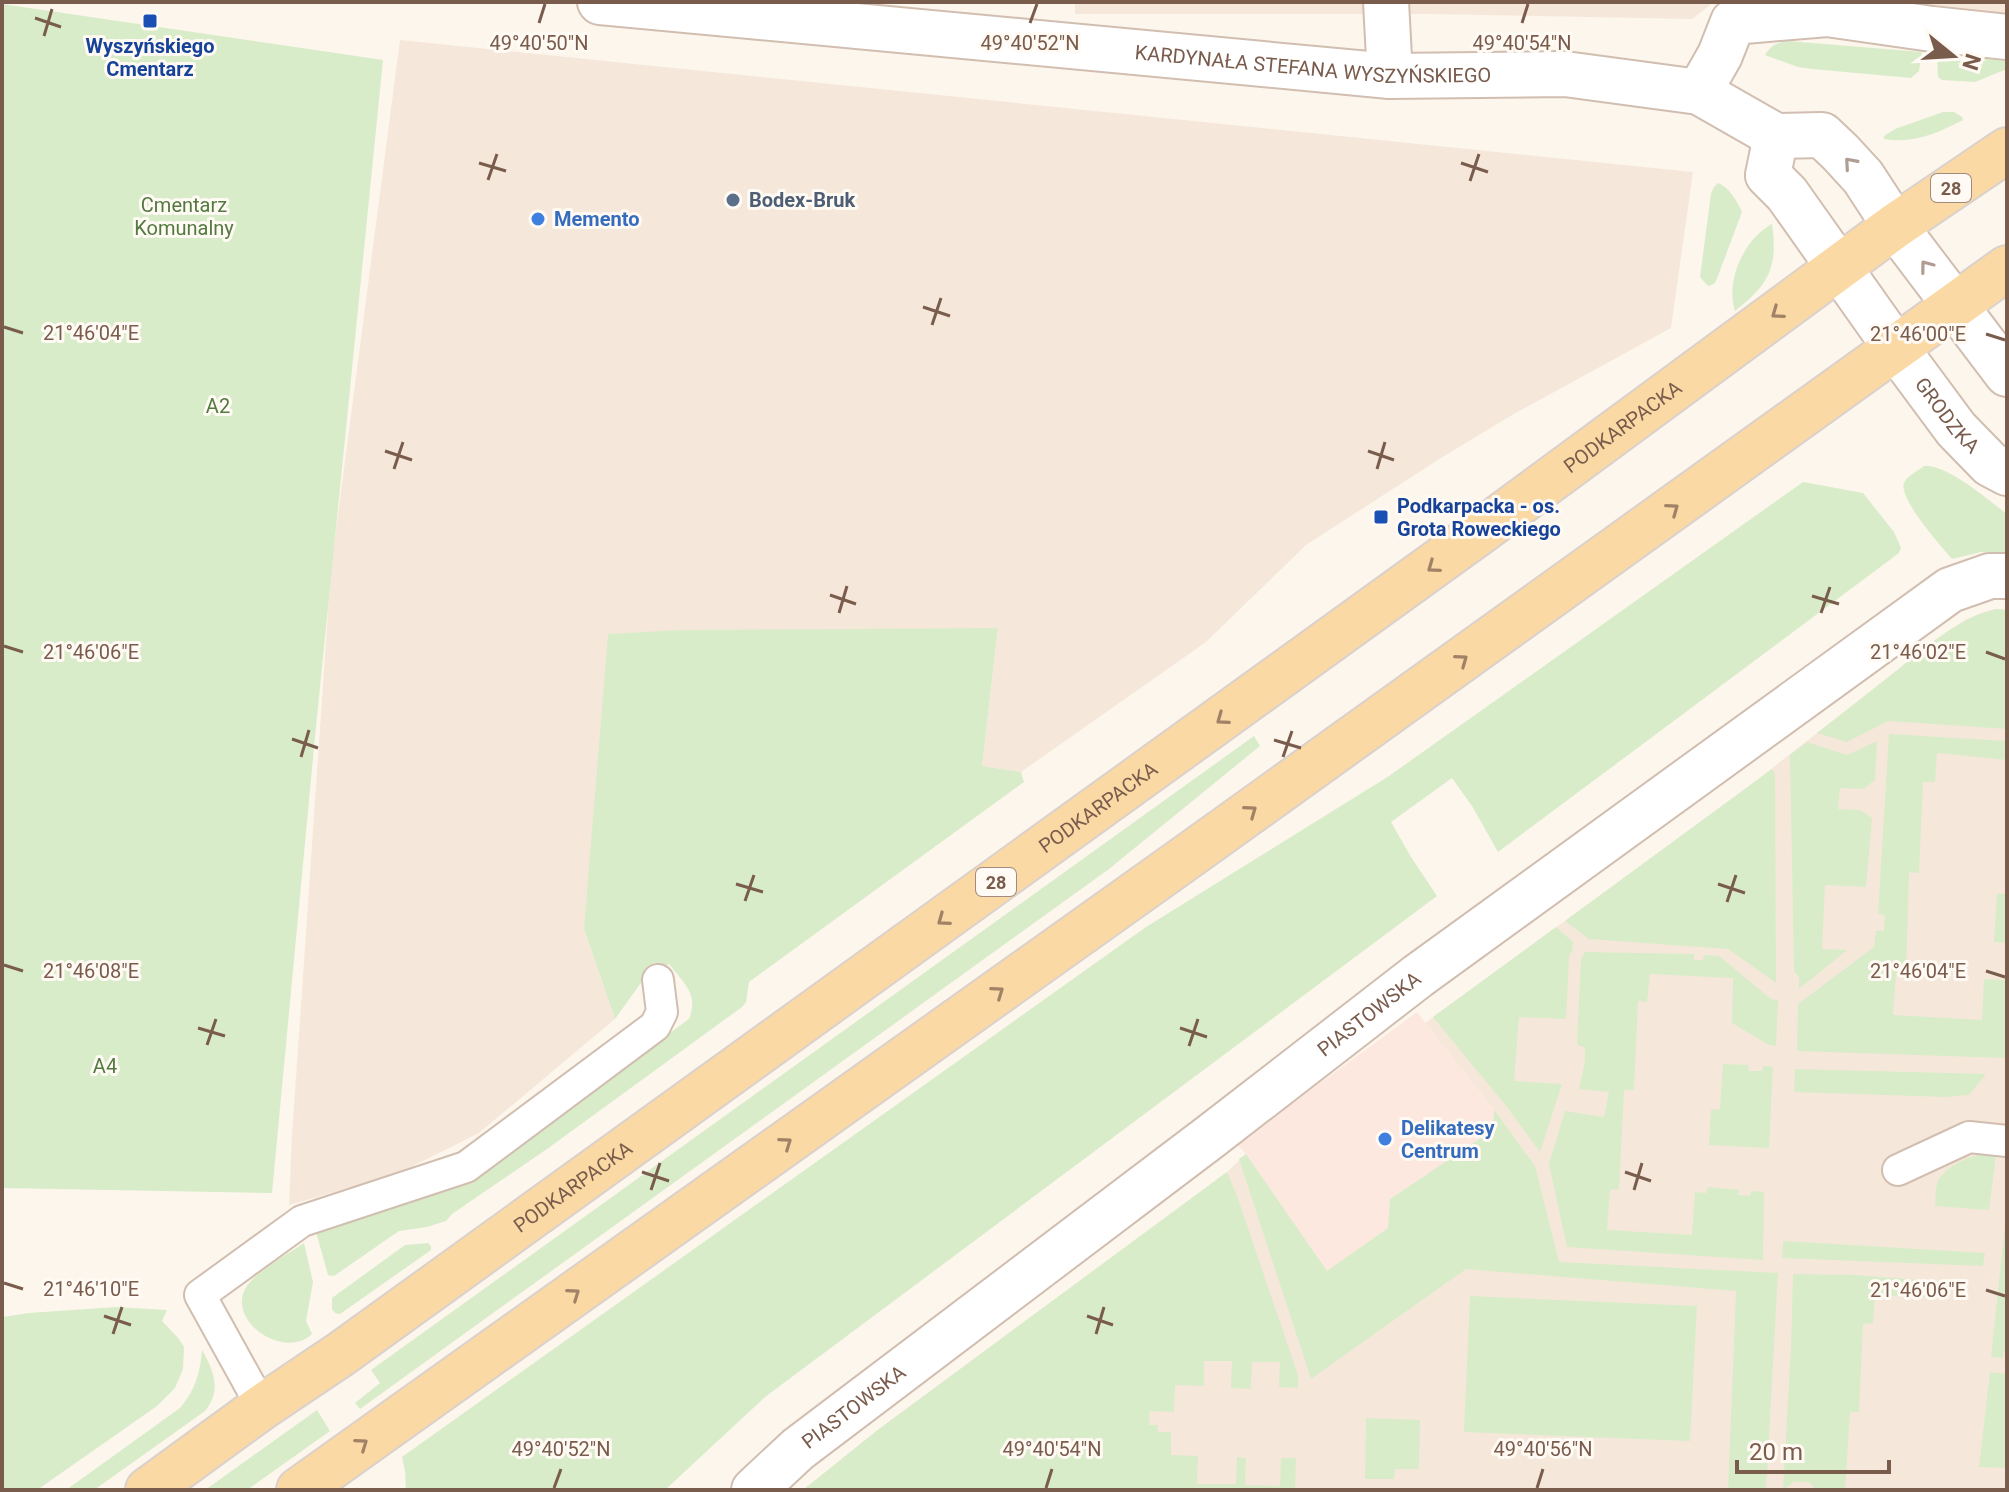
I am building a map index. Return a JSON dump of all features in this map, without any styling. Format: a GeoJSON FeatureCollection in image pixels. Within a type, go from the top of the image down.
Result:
{"type":"FeatureCollection","features":[{"type":"Feature","properties":{"kind":"main road","name":"PODKARPACKA"},"geometry":{"type":"LineString","coordinates":[[148,1490],[350,1348],[1481,531],[1895,226],[2007,150]]}},
{"type":"Feature","properties":{"kind":"main road"},"geometry":{"type":"LineString","coordinates":[[299,1490],[2007,268]]}},
{"type":"Feature","properties":{"kind":"street","name":"KARDYNAŁA STEFANA WYSZYŃSKIEGO"},"geometry":{"type":"LineString","coordinates":[[600,2],[1390,76],[1565,74],[1699,92],[1776,136]]}},
{"type":"Feature","properties":{"kind":"street"},"geometry":{"type":"LineString","coordinates":[[1386,2],[1390,76]]}},
{"type":"Feature","properties":{"kind":"street"},"geometry":{"type":"LineString","coordinates":[[1699,92],[1720,55],[1733,22],[1828,8],[1932,29],[2007,37]]}},
{"type":"Feature","properties":{"kind":"street"},"geometry":{"type":"LineString","coordinates":[[1776,136],[1822,135],[1840,152],[1863,177],[1895,226],[2007,374]]}},
{"type":"Feature","properties":{"kind":"street","name":"GRODZKA"},"geometry":{"type":"LineString","coordinates":[[1776,136],[1768,175],[1787,194],[1956,429],[1990,464],[2007,473]]}},
{"type":"Feature","properties":{"kind":"street","name":"PIASTOWSKA"},"geometry":{"type":"LineString","coordinates":[[754,1490],[798,1449],[1520,901],[1950,590],[1990,576],[2007,576]]}},
{"type":"Feature","properties":{"kind":"lane"},"geometry":{"type":"LineString","coordinates":[[262,1407],[200,1295],[302,1221],[466,1167],[655,1026],[662,1012],[658,980]]}},
{"type":"Feature","properties":{"kind":"lane"},"geometry":{"type":"LineString","coordinates":[[1898,1170],[1969,1137],[2007,1141]]}},
{"type":"Feature","properties":{"kind":"shaded area"},"geometry":{"type":"Polygon","coordinates":[[[1075,2],[1714,2],[1692,19],[1428,14],[1075,14],[1075,2]]]}},
{"type":"Feature","properties":{"kind":"shaded area"},"geometry":{"type":"Polygon","coordinates":[[[1824,2],[2007,2],[2007,13],[1898,6],[1824,2]]]}},
{"type":"Feature","properties":{"kind":"shaded area"},"geometry":{"type":"Polygon","coordinates":[[[400,40],[1693,172],[1671,328],[1512,415],[1306,545],[1206,642],[1021,772],[982,766],[998,629],[584,929],[615,1019],[479,1133],[399,1173],[289,1205],[331,568],[400,40]]]}},
{"type":"Feature","properties":{"kind":"shaded area"},"geometry":{"type":"Polygon","coordinates":[[[1996,609],[2007,610],[2007,1490],[803,1490],[879,1429],[1227,1172],[1246,1154],[1326,1271],[1494,1110],[1425,1023],[1743,791],[1918,654],[1965,620],[1996,609]]]}},
{"type":"Feature","properties":{"kind":"shaded area"},"geometry":{"type":"Polygon","coordinates":[[[1417,1012],[1494,1110],[1493,1130],[1390,1199],[1388,1228],[1327,1272],[1237,1144],[1417,1012]]]}},
{"type":"Feature","properties":{"kind":"green space","name":"Cmentarz Komunalny"},"geometry":{"type":"Polygon","coordinates":[[[2,4],[383,60],[272,1193],[2,1188],[2,4]]]}},
{"type":"Feature","properties":{"kind":"green space"},"geometry":{"type":"Polygon","coordinates":[[[1788,41],[1922,52],[1919,71],[1911,78],[1798,67],[1765,55],[1775,45],[1788,41]]]}},
{"type":"Feature","properties":{"kind":"green space"},"geometry":{"type":"Polygon","coordinates":[[[1937,54],[2007,57],[2007,69],[1975,82],[1942,80],[1938,77],[1937,54]]]}},
{"type":"Feature","properties":{"kind":"green space"},"geometry":{"type":"Polygon","coordinates":[[[1943,112],[1954,112],[1963,120],[1915,139],[1884,139],[1895,129],[1943,112]]]}},
{"type":"Feature","properties":{"kind":"green space"},"geometry":{"type":"Polygon","coordinates":[[[1718,183],[1729,191],[1742,212],[1716,281],[1708,286],[1700,277],[1711,194],[1718,183]]]}},
{"type":"Feature","properties":{"kind":"green space"},"geometry":{"type":"Polygon","coordinates":[[[1772,224],[1774,252],[1768,274],[1756,292],[1735,311],[1733,287],[1739,262],[1753,240],[1772,224]]]}},
{"type":"Feature","properties":{"kind":"green space"},"geometry":{"type":"Polygon","coordinates":[[[1924,466],[1956,477],[2007,514],[2007,553],[1981,552],[1952,559],[1922,522],[1904,490],[1905,480],[1924,466]]]}},
{"type":"Feature","properties":{"kind":"green space"},"geometry":{"type":"Polygon","coordinates":[[[1803,482],[1863,493],[1894,532],[1901,548],[1899,553],[1498,852],[1452,778],[1391,822],[1437,896],[765,1397],[665,1490],[406,1490],[402,1457],[1146,927],[1389,776],[1803,482]]]}},
{"type":"Feature","properties":{"kind":"green space"},"geometry":{"type":"Polygon","coordinates":[[[1996,609],[2007,610],[2007,729],[1888,721],[1847,742],[1817,733],[1943,634],[1969,619],[1996,609]]]}},
{"type":"Feature","properties":{"kind":"green space"},"geometry":{"type":"Polygon","coordinates":[[[998,628],[982,766],[1021,772],[1024,782],[749,982],[746,1002],[742,1007],[446,1221],[399,1231],[334,1276],[328,1275],[316,1232],[353,1216],[421,1198],[476,1175],[689,1019],[691,995],[669,964],[643,980],[615,1019],[584,929],[608,634],[682,630],[998,628]]]}},
{"type":"Feature","properties":{"kind":"green space"},"geometry":{"type":"Polygon","coordinates":[[[1889,734],[2007,741],[2007,760],[1937,753],[1935,782],[1923,782],[1919,873],[1909,872],[1906,972],[1896,973],[1893,1015],[1982,1020],[1984,979],[2007,980],[2007,1058],[1797,1051],[1798,1004],[1874,947],[1876,931],[1884,931],[1885,915],[1878,914],[1889,734]]]}},
{"type":"Feature","properties":{"kind":"green space"},"geometry":{"type":"Polygon","coordinates":[[[1254,736],[1260,746],[1109,869],[360,1409],[355,1403],[380,1383],[371,1370],[1254,736]]]}},
{"type":"Feature","properties":{"kind":"green space"},"geometry":{"type":"Polygon","coordinates":[[[1877,741],[1875,780],[1863,789],[1840,788],[1838,809],[1860,810],[1872,818],[1866,887],[1825,885],[1822,949],[1847,950],[1799,989],[1799,977],[1794,971],[1790,755],[1807,742],[1847,755],[1877,741]]]}},
{"type":"Feature","properties":{"kind":"green space"},"geometry":{"type":"Polygon","coordinates":[[[1772,769],[1775,774],[1776,983],[1728,949],[1589,939],[1565,921],[1772,769]]]}},
{"type":"Feature","properties":{"kind":"green space"},"geometry":{"type":"Polygon","coordinates":[[[2007,857],[2007,943],[1994,942],[1997,894],[2005,894],[2007,857]]]}},
{"type":"Feature","properties":{"kind":"green space"},"geometry":{"type":"Polygon","coordinates":[[[1556,927],[1573,942],[1569,956],[1566,1019],[1519,1017],[1514,1081],[1562,1084],[1540,1152],[1433,1017],[1556,927]]]}},
{"type":"Feature","properties":{"kind":"green space"},"geometry":{"type":"Polygon","coordinates":[[[1585,952],[1694,954],[1694,960],[1703,960],[1704,955],[1719,956],[1771,999],[1778,1000],[1776,1046],[1732,1023],[1733,978],[1650,974],[1647,1002],[1638,1001],[1634,1090],[1624,1090],[1619,1189],[1610,1190],[1607,1230],[1692,1235],[1695,1192],[1706,1193],[1708,1187],[1739,1190],[1738,1195],[1750,1196],[1751,1191],[1764,1192],[1763,1260],[1567,1247],[1549,1164],[1565,1111],[1604,1117],[1609,1092],[1579,1089],[1585,1061],[1585,1047],[1577,1043],[1581,959],[1585,952]]]}},
{"type":"Feature","properties":{"kind":"green space"},"geometry":{"type":"Polygon","coordinates":[[[1723,1064],[1748,1065],[1749,1071],[1762,1071],[1763,1066],[1773,1067],[1769,1148],[1709,1145],[1711,1110],[1720,1109],[1723,1064]]]}},
{"type":"Feature","properties":{"kind":"green space"},"geometry":{"type":"Polygon","coordinates":[[[1795,1069],[1986,1074],[1969,1095],[1945,1097],[1794,1092],[1795,1069]]]}},
{"type":"Feature","properties":{"kind":"green space"},"geometry":{"type":"Polygon","coordinates":[[[1494,1110],[1535,1166],[1559,1262],[1778,1273],[1766,1490],[1728,1490],[1736,1291],[1466,1269],[1311,1379],[1239,1159],[1246,1154],[1327,1271],[1388,1228],[1390,1199],[1493,1130],[1494,1110]]]}},
{"type":"Feature","properties":{"kind":"green space"},"geometry":{"type":"Polygon","coordinates":[[[1982,1154],[1996,1155],[1989,1210],[1935,1206],[1936,1186],[1946,1171],[1957,1163],[1982,1154]]]}},
{"type":"Feature","properties":{"kind":"green space"},"geometry":{"type":"Polygon","coordinates":[[[1227,1172],[1298,1375],[1298,1388],[1279,1387],[1280,1362],[1252,1362],[1251,1389],[1231,1388],[1232,1361],[1204,1361],[1204,1386],[1175,1385],[1174,1412],[1150,1411],[1149,1425],[1158,1425],[1158,1432],[1171,1432],[1171,1455],[1198,1456],[1197,1484],[1236,1484],[1237,1457],[1246,1458],[1245,1485],[1280,1486],[1281,1458],[1296,1458],[1295,1490],[803,1490],[879,1429],[1227,1172]]]}},
{"type":"Feature","properties":{"kind":"green space"},"geometry":{"type":"Polygon","coordinates":[[[2007,1206],[2007,1351],[2004,1351],[2003,1358],[1991,1357],[2007,1206]]]}},
{"type":"Feature","properties":{"kind":"green space"},"geometry":{"type":"Polygon","coordinates":[[[1783,1241],[1985,1253],[1983,1266],[1782,1258],[1783,1241]]]}},
{"type":"Feature","properties":{"kind":"green space"},"geometry":{"type":"Polygon","coordinates":[[[304,1243],[313,1282],[306,1321],[312,1334],[301,1341],[288,1343],[274,1340],[262,1334],[244,1314],[242,1302],[245,1289],[264,1270],[304,1243]]]}},
{"type":"Feature","properties":{"kind":"green space"},"geometry":{"type":"Polygon","coordinates":[[[428,1243],[431,1250],[340,1314],[332,1309],[332,1298],[405,1245],[428,1243]]]}},
{"type":"Feature","properties":{"kind":"green space"},"geometry":{"type":"Polygon","coordinates":[[[1793,1274],[1946,1282],[1944,1298],[1875,1295],[1873,1323],[1863,1324],[1859,1412],[1850,1412],[1845,1490],[1816,1490],[1809,1482],[1794,1482],[1783,1490],[1793,1274]]]}},
{"type":"Feature","properties":{"kind":"green space"},"geometry":{"type":"Polygon","coordinates":[[[1470,1296],[1697,1306],[1690,1441],[1464,1432],[1470,1296]]]}},
{"type":"Feature","properties":{"kind":"green space"},"geometry":{"type":"Polygon","coordinates":[[[116,1307],[167,1310],[162,1321],[184,1347],[183,1369],[175,1388],[157,1406],[37,1490],[2,1490],[2,1317],[116,1307]]]}},
{"type":"Feature","properties":{"kind":"green space"},"geometry":{"type":"Polygon","coordinates":[[[202,1350],[215,1388],[205,1411],[94,1490],[66,1490],[180,1408],[196,1381],[202,1350]]]}},
{"type":"Feature","properties":{"kind":"green space"},"geometry":{"type":"Polygon","coordinates":[[[1990,1372],[2007,1374],[2007,1468],[1979,1467],[1990,1372]]]}},
{"type":"Feature","properties":{"kind":"green space"},"geometry":{"type":"Polygon","coordinates":[[[317,1410],[330,1431],[247,1490],[205,1490],[317,1410]]]}},
{"type":"Feature","properties":{"kind":"green space"},"geometry":{"type":"Polygon","coordinates":[[[1366,1418],[1420,1420],[1419,1469],[1395,1469],[1394,1479],[1365,1479],[1366,1418]]]}},
{"type":"Feature","properties":{"kind":"place","name":"Wyszyńskiego Cmentarz"},"geometry":{"type":"Point","coordinates":[150,21]}},
{"type":"Feature","properties":{"kind":"place","name":"Bodex-Bruk"},"geometry":{"type":"Point","coordinates":[733,200]}},
{"type":"Feature","properties":{"kind":"place","name":"Memento"},"geometry":{"type":"Point","coordinates":[538,219]}},
{"type":"Feature","properties":{"kind":"place","name":"Podkarpacka - os. Grota Roweckiego"},"geometry":{"type":"Point","coordinates":[1381,517]}},
{"type":"Feature","properties":{"kind":"place","name":"Delikatesy Centrum"},"geometry":{"type":"Point","coordinates":[1385,1139]}},
{"type":"Feature","properties":{"kind":"park label","name":"A2"},"geometry":{"type":"Point","coordinates":[218,406]}},
{"type":"Feature","properties":{"kind":"park label","name":"A4"},"geometry":{"type":"Point","coordinates":[105,1066]}}]}
